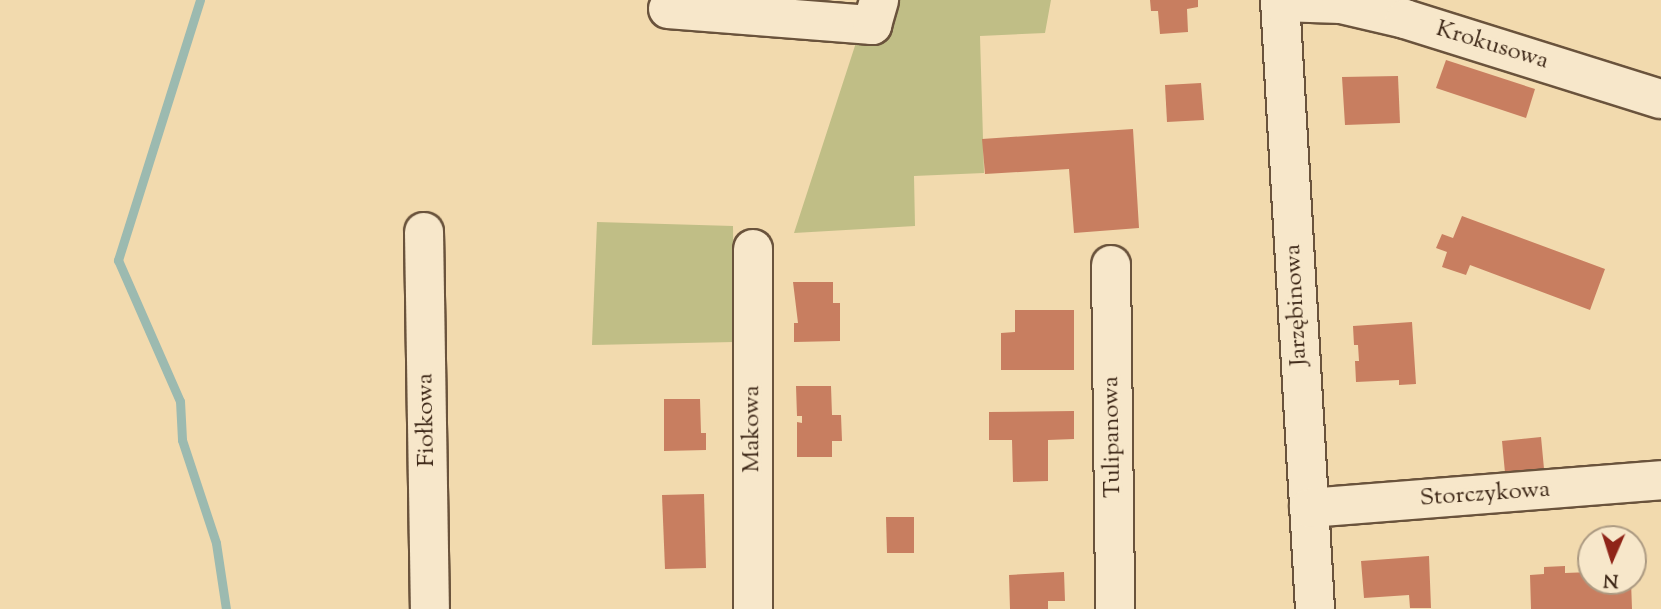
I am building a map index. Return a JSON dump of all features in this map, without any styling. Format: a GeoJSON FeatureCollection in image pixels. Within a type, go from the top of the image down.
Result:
{"type":"FeatureCollection","features":[{"type":"Feature","properties":{"kind":"street","name":"Krokusowa"},"geometry":{"type":"LineString","coordinates":[[1280,1],[1341,4],[1405,19],[1661,99]]}},
{"type":"Feature","properties":{"kind":"street","name":"Jarzębinowa"},"geometry":{"type":"LineString","coordinates":[[1280,1],[1315,609]]}},
{"type":"Feature","properties":{"kind":"street"},"geometry":{"type":"LineString","coordinates":[[668,9],[876,12]]}},
{"type":"Feature","properties":{"kind":"street","name":"Fiołkowa"},"geometry":{"type":"LineString","coordinates":[[424,232],[430,609]]}},
{"type":"Feature","properties":{"kind":"street","name":"Makowa"},"geometry":{"type":"LineString","coordinates":[[753,249],[753,609]]}},
{"type":"Feature","properties":{"kind":"street","name":"Tulipanowa"},"geometry":{"type":"LineString","coordinates":[[1111,265],[1115,609]]}},
{"type":"Feature","properties":{"kind":"street","name":"Storczykowa"},"geometry":{"type":"LineString","coordinates":[[1309,508],[1661,480]]}},
{"type":"Feature","properties":{"kind":"shaded area"},"geometry":{"type":"Polygon","coordinates":[[[891,0],[1051,0],[1045,33],[980,36],[984,173],[914,176],[915,226],[794,233],[865,15],[891,0]]]}},
{"type":"Feature","properties":{"kind":"shaded area"},"geometry":{"type":"Polygon","coordinates":[[[597,222],[733,226],[734,342],[592,345],[597,222]]]}},
{"type":"Feature","properties":{"kind":"building"},"geometry":{"type":"Polygon","coordinates":[[[1150,0],[1198,0],[1198,7],[1187,9],[1188,32],[1160,34],[1158,11],[1151,11],[1150,0]]]}},
{"type":"Feature","properties":{"kind":"building"},"geometry":{"type":"Polygon","coordinates":[[[1446,60],[1535,89],[1526,118],[1436,88],[1446,60]]]}},
{"type":"Feature","properties":{"kind":"building"},"geometry":{"type":"Polygon","coordinates":[[[1398,76],[1400,123],[1345,125],[1342,77],[1398,76]]]}},
{"type":"Feature","properties":{"kind":"building"},"geometry":{"type":"Polygon","coordinates":[[[1201,83],[1204,120],[1167,122],[1165,85],[1201,83]]]}},
{"type":"Feature","properties":{"kind":"building"},"geometry":{"type":"Polygon","coordinates":[[[1133,129],[1139,228],[1074,233],[1069,169],[985,174],[982,139],[1133,129]]]}},
{"type":"Feature","properties":{"kind":"building"},"geometry":{"type":"Polygon","coordinates":[[[1462,216],[1605,269],[1590,310],[1470,265],[1466,275],[1442,267],[1447,252],[1436,248],[1442,234],[1453,238],[1462,216]]]}},
{"type":"Feature","properties":{"kind":"building"},"geometry":{"type":"Polygon","coordinates":[[[793,282],[833,282],[833,303],[840,303],[840,341],[794,342],[794,323],[798,323],[793,282]]]}},
{"type":"Feature","properties":{"kind":"building"},"geometry":{"type":"Polygon","coordinates":[[[1015,310],[1074,310],[1074,370],[1001,370],[1001,333],[1015,332],[1015,310]]]}},
{"type":"Feature","properties":{"kind":"building"},"geometry":{"type":"Polygon","coordinates":[[[1412,322],[1416,384],[1399,385],[1399,380],[1356,382],[1355,361],[1359,361],[1358,345],[1354,345],[1353,326],[1412,322]]]}},
{"type":"Feature","properties":{"kind":"building"},"geometry":{"type":"Polygon","coordinates":[[[796,386],[831,386],[832,415],[841,415],[842,441],[832,441],[832,457],[797,457],[797,422],[802,423],[802,416],[797,416],[796,386]]]}},
{"type":"Feature","properties":{"kind":"building"},"geometry":{"type":"Polygon","coordinates":[[[664,399],[700,399],[701,433],[706,433],[706,450],[664,451],[664,399]]]}},
{"type":"Feature","properties":{"kind":"building"},"geometry":{"type":"Polygon","coordinates":[[[1074,411],[1074,439],[1048,440],[1048,481],[1013,482],[1012,440],[989,440],[989,412],[1074,411]]]}},
{"type":"Feature","properties":{"kind":"building"},"geometry":{"type":"Polygon","coordinates":[[[1541,437],[1544,469],[1505,473],[1502,441],[1541,437]]]}},
{"type":"Feature","properties":{"kind":"building"},"geometry":{"type":"Polygon","coordinates":[[[704,494],[706,568],[665,569],[662,495],[704,494]]]}},
{"type":"Feature","properties":{"kind":"building"},"geometry":{"type":"Polygon","coordinates":[[[886,517],[914,517],[914,553],[887,553],[886,517]]]}},
{"type":"Feature","properties":{"kind":"building"},"geometry":{"type":"Polygon","coordinates":[[[1429,556],[1431,608],[1410,608],[1409,595],[1364,598],[1361,561],[1429,556]]]}},
{"type":"Feature","properties":{"kind":"building"},"geometry":{"type":"Polygon","coordinates":[[[1565,566],[1565,573],[1577,573],[1577,595],[1632,595],[1632,609],[1531,609],[1530,575],[1544,574],[1544,567],[1565,566]]]}},
{"type":"Feature","properties":{"kind":"building"},"geometry":{"type":"Polygon","coordinates":[[[1064,572],[1065,601],[1048,601],[1048,609],[1010,609],[1009,575],[1064,572]]]}},
{"type":"Feature","properties":{"kind":"waterway"},"geometry":{"type":"LineString","coordinates":[[200,0],[118,260],[180,401],[182,440],[216,543],[226,609]]}}]}
